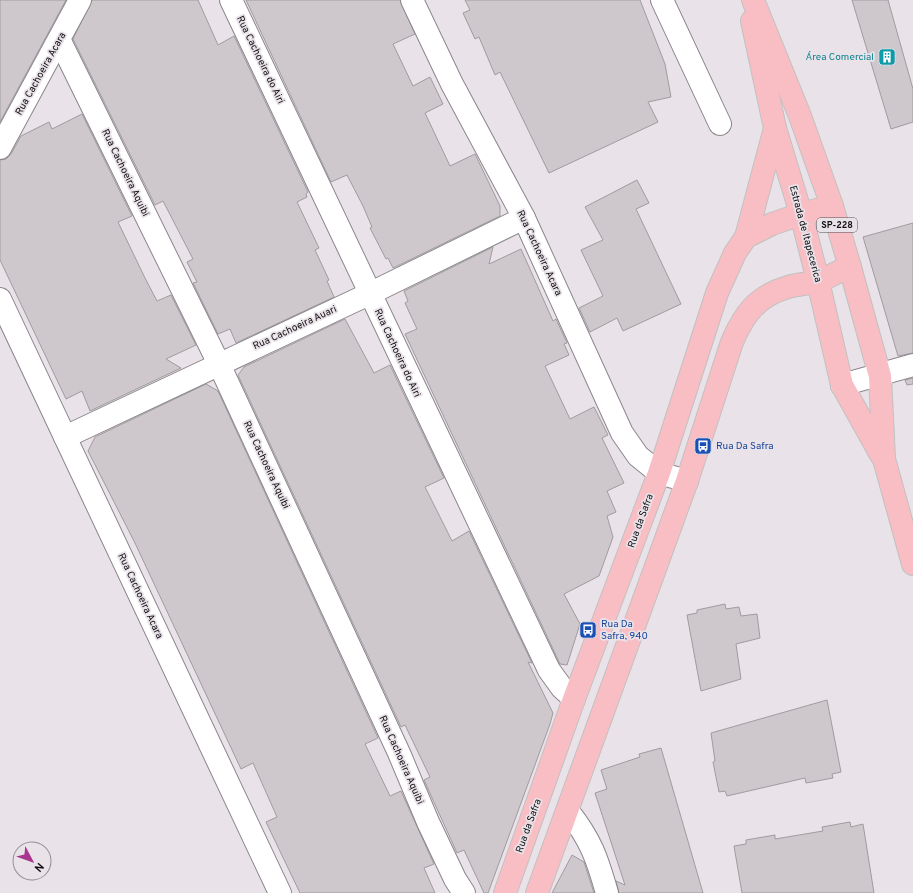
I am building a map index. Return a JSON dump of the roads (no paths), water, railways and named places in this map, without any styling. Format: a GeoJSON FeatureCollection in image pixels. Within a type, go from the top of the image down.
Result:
{"type":"FeatureCollection","features":[{"type":"Feature","properties":{"kind":"main road","name":"Estrada de Itapecerica"},"geometry":{"type":"LineString","coordinates":[[747,0],[774,128],[801,214],[842,385],[884,459]]}},
{"type":"Feature","properties":{"kind":"main road","name":"Estrada de Itapecerica"},"geometry":{"type":"LineString","coordinates":[[753,0],[800,116],[832,206],[850,267],[880,376],[884,459],[913,564]]}},
{"type":"Feature","properties":{"kind":"main road"},"geometry":{"type":"LineString","coordinates":[[746,237],[774,128]]}},
{"type":"Feature","properties":{"kind":"main road","name":"Rua da Safra"},"geometry":{"type":"LineString","coordinates":[[505,893],[574,699],[659,473],[717,293],[735,253],[746,237],[772,224],[801,214],[832,206]]}},
{"type":"Feature","properties":{"kind":"main road"},"geometry":{"type":"LineString","coordinates":[[538,893],[687,481],[732,342],[741,321],[753,306],[767,295],[788,287],[818,281],[850,267]]}},
{"type":"Feature","properties":{"kind":"street","name":"Rua Cachoeira Acara"},"geometry":{"type":"LineString","coordinates":[[0,148],[60,40],[80,0]]}},
{"type":"Feature","properties":{"kind":"street","name":"Rua Cachoeira do Airi"},"geometry":{"type":"LineString","coordinates":[[231,0],[286,114],[369,294],[549,670],[562,688],[574,699]]}},
{"type":"Feature","properties":{"kind":"street","name":"Rua Cachoeira Acara"},"geometry":{"type":"LineString","coordinates":[[412,0],[452,84],[524,218],[622,434],[638,456],[659,473],[687,481]]}},
{"type":"Feature","properties":{"kind":"street"},"geometry":{"type":"LineString","coordinates":[[662,0],[720,124]]}},
{"type":"Feature","properties":{"kind":"street","name":"Rua Cachoeira Aquibi"},"geometry":{"type":"LineString","coordinates":[[60,40],[219,364],[396,746],[428,822],[455,879],[464,893]]}},
{"type":"Feature","properties":{"kind":"street","name":"Rua Cachoeira Auari"},"geometry":{"type":"LineString","coordinates":[[65,437],[369,294],[524,218]]}},
{"type":"Feature","properties":{"kind":"street","name":"Rua Cachoeira Acara"},"geometry":{"type":"LineString","coordinates":[[0,299],[280,893]]}},
{"type":"Feature","properties":{"kind":"street"},"geometry":{"type":"LineString","coordinates":[[842,385],[880,376],[913,365]]}},
{"type":"Feature","properties":{"kind":"street"},"geometry":{"type":"LineString","coordinates":[[568,810],[583,830],[595,852],[608,893]]}},
{"type":"Feature","properties":{"kind":"place","name":"Área Comercial"},"geometry":{"type":"Point","coordinates":[887,57]}},
{"type":"Feature","properties":{"kind":"place","name":"Rua Da Safra"},"geometry":{"type":"Point","coordinates":[703,446]}},
{"type":"Feature","properties":{"kind":"place","name":"Rua Da Safra, 940"},"geometry":{"type":"Point","coordinates":[588,630]}}]}
